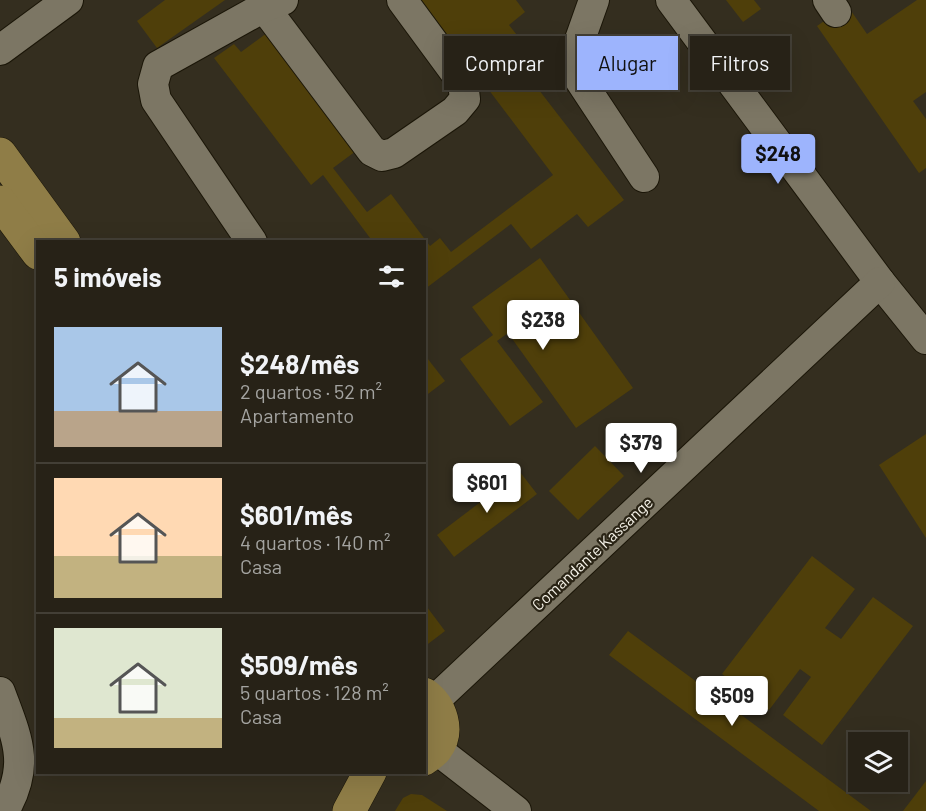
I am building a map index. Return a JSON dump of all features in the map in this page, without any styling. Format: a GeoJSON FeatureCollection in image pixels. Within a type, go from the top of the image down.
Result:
{"type":"FeatureCollection","features":[{"type":"Feature","properties":{"kind":"main road"},"geometry":{"type":"LineString","coordinates":[[0,154],[63,240]]}},
{"type":"Feature","properties":{"kind":"main road"},"geometry":{"type":"LineString","coordinates":[[0,202],[36,250]]}},
{"type":"Feature","properties":{"kind":"main road"},"geometry":{"type":"LineString","coordinates":[[429,698],[441,715],[443,732],[430,754]]}},
{"type":"Feature","properties":{"kind":"main road"},"geometry":{"type":"LineString","coordinates":[[349,811],[369,774]]}},
{"type":"Feature","properties":{"kind":"street"},"geometry":{"type":"LineString","coordinates":[[0,50],[68,0]]}},
{"type":"Feature","properties":{"kind":"street"},"geometry":{"type":"LineString","coordinates":[[251,240],[156,100],[153,84],[158,66],[274,4],[372,151],[382,156],[394,153],[455,111],[465,99],[463,83],[402,0]]}},
{"type":"Feature","properties":{"kind":"street"},"geometry":{"type":"LineString","coordinates":[[594,0],[577,48],[580,80],[644,177]]}},
{"type":"Feature","properties":{"kind":"street"},"geometry":{"type":"LineString","coordinates":[[671,0],[880,282],[926,339]]}},
{"type":"Feature","properties":{"kind":"street","name":"Comandante Kassange"},"geometry":{"type":"LineString","coordinates":[[429,698],[880,282]]}},
{"type":"Feature","properties":{"kind":"street"},"geometry":{"type":"LineString","coordinates":[[0,692],[18,741],[20,773],[4,811]]}},
{"type":"Feature","properties":{"kind":"street"},"geometry":{"type":"LineString","coordinates":[[430,754],[516,811]]}},
{"type":"Feature","properties":{"kind":"building"},"geometry":{"type":"Polygon","coordinates":[[[165,0],[225,0],[157,48],[137,21],[165,0]]]}},
{"type":"Feature","properties":{"kind":"building"},"geometry":{"type":"Polygon","coordinates":[[[421,0],[516,0],[525,12],[509,25],[518,36],[448,36],[421,0]]]}},
{"type":"Feature","properties":{"kind":"building"},"geometry":{"type":"Polygon","coordinates":[[[726,0],[754,0],[761,9],[743,22],[726,0]]]}},
{"type":"Feature","properties":{"kind":"building"},"geometry":{"type":"Polygon","coordinates":[[[917,0],[926,0],[926,92],[913,101],[926,119],[926,168],[919,173],[817,26],[847,5],[867,34],[917,0]]]}},
{"type":"Feature","properties":{"kind":"building"},"geometry":{"type":"Polygon","coordinates":[[[267,33],[356,151],[333,168],[367,212],[391,194],[426,240],[372,240],[323,175],[311,185],[214,58],[234,44],[241,52],[267,33]]]}},
{"type":"Feature","properties":{"kind":"building"},"geometry":{"type":"Polygon","coordinates":[[[489,90],[539,90],[624,200],[588,227],[577,214],[531,249],[511,224],[426,288],[426,241],[430,246],[440,238],[451,252],[553,175],[489,90]]]}},
{"type":"Feature","properties":{"kind":"building"},"geometry":{"type":"Polygon","coordinates":[[[540,258],[633,388],[576,428],[508,333],[497,341],[543,402],[510,426],[460,359],[493,335],[472,307],[540,258]]]}},
{"type":"Feature","properties":{"kind":"building"},"geometry":{"type":"Polygon","coordinates":[[[426,357],[445,381],[426,395],[426,357]]]}},
{"type":"Feature","properties":{"kind":"building"},"geometry":{"type":"Polygon","coordinates":[[[926,434],[926,538],[879,465],[926,434]]]}},
{"type":"Feature","properties":{"kind":"building"},"geometry":{"type":"Polygon","coordinates":[[[595,446],[624,476],[578,520],[549,491],[595,446]]]}},
{"type":"Feature","properties":{"kind":"building"},"geometry":{"type":"Polygon","coordinates":[[[520,472],[537,494],[454,557],[437,535],[520,472]]]}},
{"type":"Feature","properties":{"kind":"building"},"geometry":{"type":"Polygon","coordinates":[[[812,556],[855,589],[825,628],[841,639],[873,597],[913,626],[822,745],[783,715],[811,677],[800,669],[769,710],[722,674],[812,556]]]}},
{"type":"Feature","properties":{"kind":"building"},"geometry":{"type":"Polygon","coordinates":[[[426,608],[445,631],[426,645],[426,608]]]}},
{"type":"Feature","properties":{"kind":"building"},"geometry":{"type":"Polygon","coordinates":[[[628,631],[871,811],[819,811],[609,655],[628,631]]]}},
{"type":"Feature","properties":{"kind":"building"},"geometry":{"type":"Polygon","coordinates":[[[926,781],[926,811],[903,811],[926,781]]]}},
{"type":"Feature","properties":{"kind":"building"},"geometry":{"type":"Polygon","coordinates":[[[411,794],[422,795],[447,811],[395,811],[403,798],[411,794]]]}}]}
